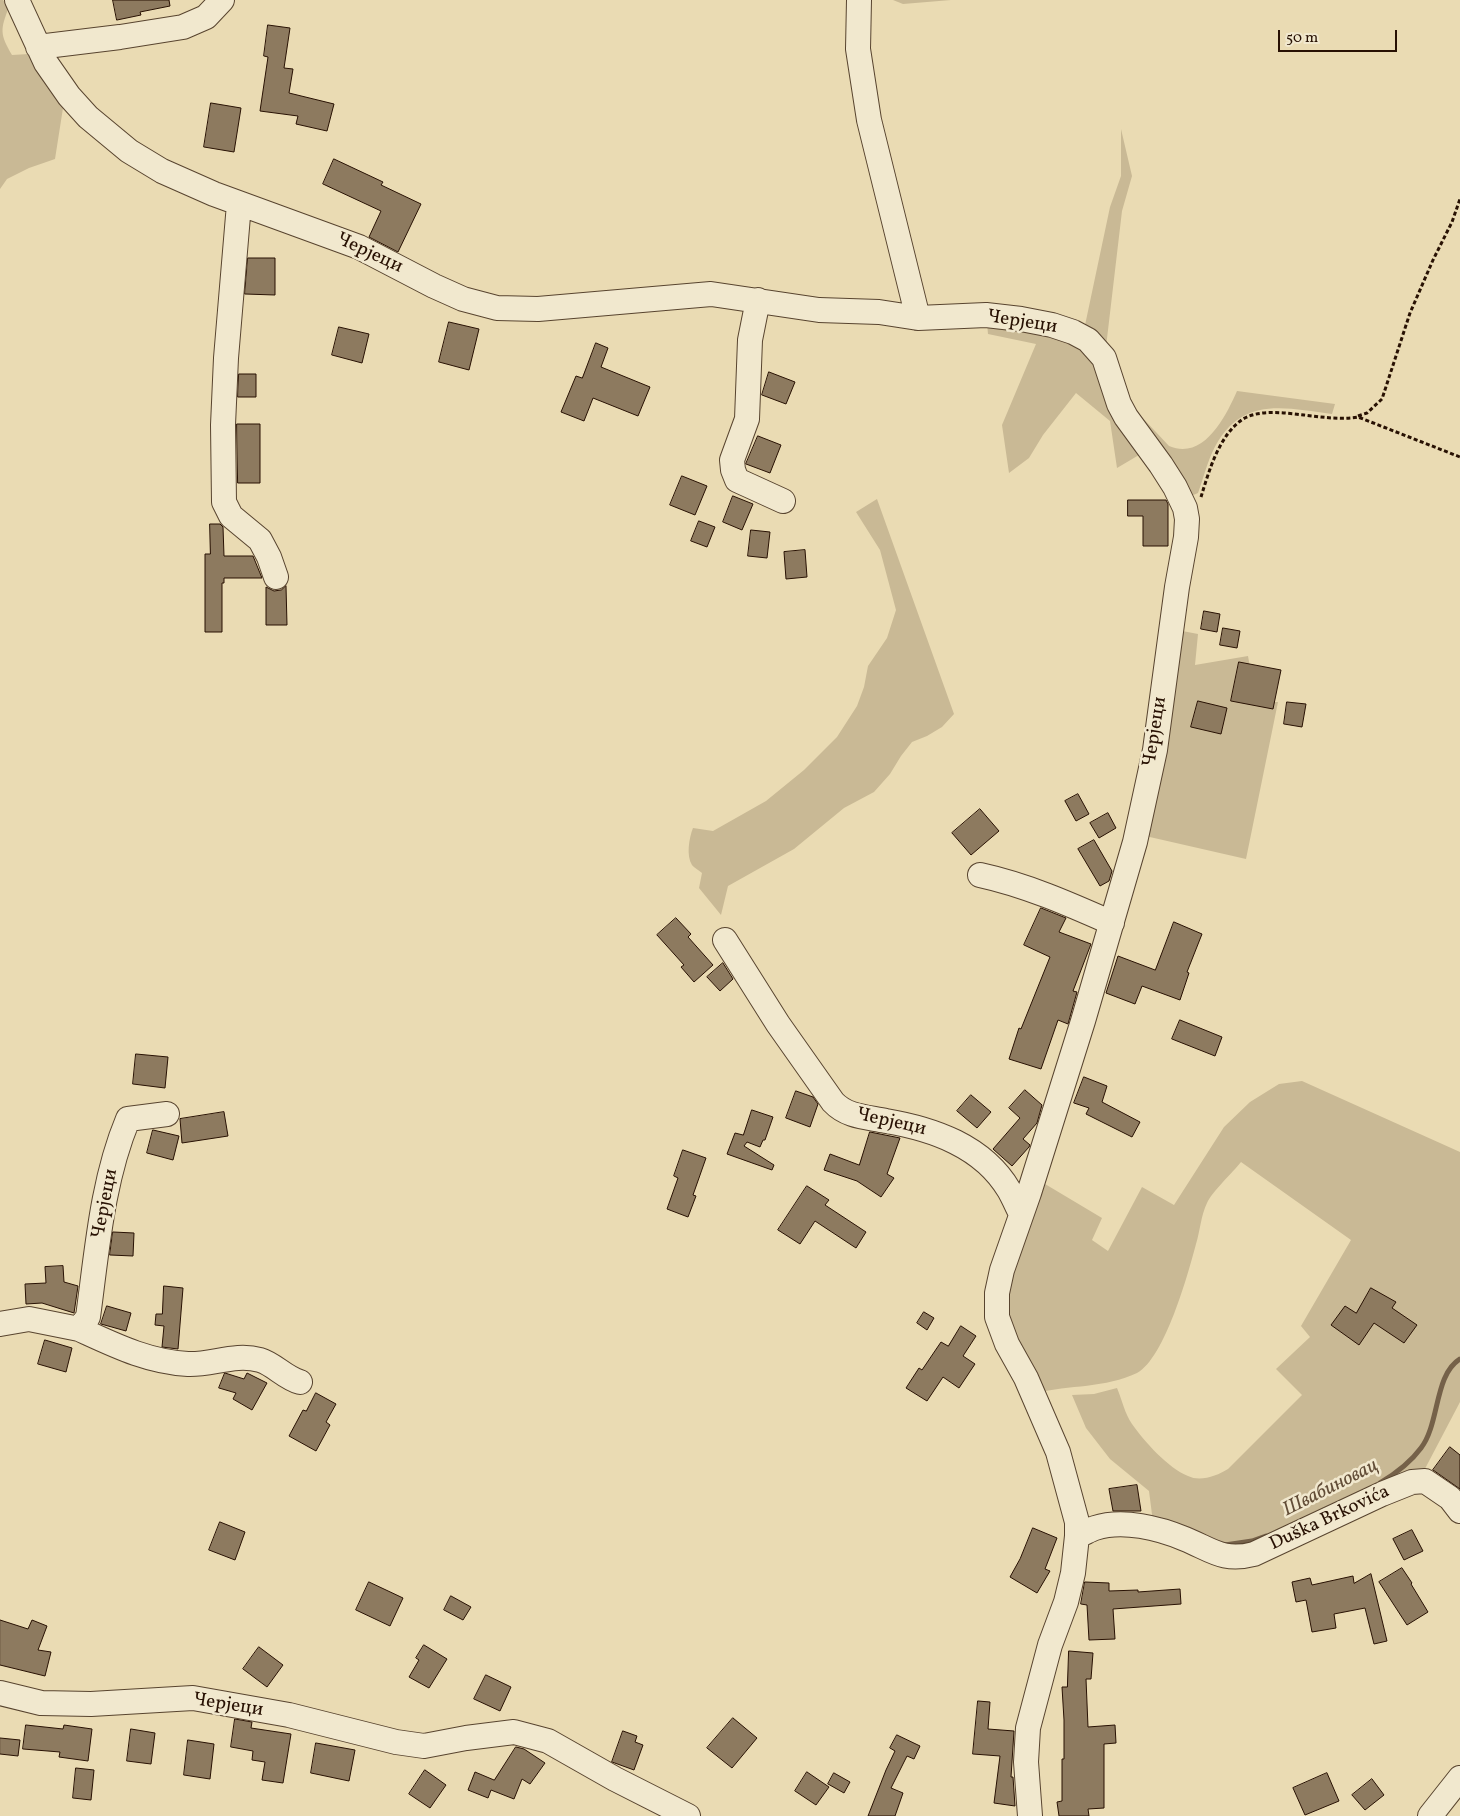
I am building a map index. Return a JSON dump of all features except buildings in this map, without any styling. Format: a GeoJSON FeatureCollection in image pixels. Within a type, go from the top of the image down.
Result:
{"type":"FeatureCollection","features":[{"type":"Feature","properties":{"kind":"street","name":"Черјеци"},"geometry":{"type":"LineString","coordinates":[[17,0],[46,63],[78,107],[129,151],[162,170],[239,204],[352,244],[449,294],[476,304],[497,308],[538,309],[711,294],[819,310],[879,312],[918,318],[986,315],[1021,318],[1052,325],[1088,340],[1104,358],[1119,404],[1175,487],[1185,508],[1187,519],[1155,750],[1135,842],[1083,1021],[1002,1270],[997,1293],[997,1317],[1007,1344],[1026,1378],[1058,1452],[1077,1522],[1073,1573],[1066,1602],[1050,1645],[1028,1728],[1026,1762],[1030,1816]]}},
{"type":"Feature","properties":{"kind":"street"},"geometry":{"type":"LineString","coordinates":[[38,47],[120,37],[183,26],[206,17],[222,0]]}},
{"type":"Feature","properties":{"kind":"street"},"geometry":{"type":"LineString","coordinates":[[859,0],[858,49],[869,120],[918,318]]}},
{"type":"Feature","properties":{"kind":"street"},"geometry":{"type":"LineString","coordinates":[[239,204],[225,367],[223,426],[224,502],[231,516],[260,540],[269,557],[276,577]]}},
{"type":"Feature","properties":{"kind":"street"},"geometry":{"type":"LineString","coordinates":[[758,300],[750,340],[747,418],[732,460],[733,470],[737,480],[783,501]]}},
{"type":"Feature","properties":{"kind":"street"},"geometry":{"type":"LineString","coordinates":[[980,875],[1006,880],[1050,896],[1112,923]]}},
{"type":"Feature","properties":{"kind":"street","name":"Черјеци"},"geometry":{"type":"LineString","coordinates":[[725,940],[778,1024],[840,1110],[852,1115],[909,1125],[950,1139],[964,1146],[994,1171],[1008,1189],[1021,1214]]}},
{"type":"Feature","properties":{"kind":"street","name":"Черјеци"},"geometry":{"type":"LineString","coordinates":[[79,1329],[88,1317],[101,1221],[117,1145],[124,1127],[128,1119],[168,1114]]}},
{"type":"Feature","properties":{"kind":"street"},"geometry":{"type":"LineString","coordinates":[[0,1324],[29,1319],[79,1329],[145,1358],[188,1364],[239,1357],[261,1360],[291,1379],[300,1382]]}},
{"type":"Feature","properties":{"kind":"street","name":"Duška Brkovića"},"geometry":{"type":"LineString","coordinates":[[1077,1536],[1096,1528],[1126,1525],[1155,1528],[1184,1538],[1223,1556],[1240,1557],[1254,1554],[1382,1494],[1412,1482],[1425,1481],[1450,1498],[1460,1511]]}},
{"type":"Feature","properties":{"kind":"street","name":"Черјеци"},"geometry":{"type":"LineString","coordinates":[[0,1692],[41,1703],[91,1704],[193,1698],[289,1715],[396,1742],[424,1746],[514,1732],[548,1741],[615,1779],[688,1816]]}},
{"type":"Feature","properties":{"kind":"street"},"geometry":{"type":"LineString","coordinates":[[1430,1816],[1460,1778]]}},
{"type":"Feature","properties":{"kind":"path"},"geometry":{"type":"LineString","coordinates":[[1198,505],[1216,456],[1233,428],[1244,418],[1279,412],[1347,419],[1367,413],[1382,399],[1410,313],[1452,222],[1460,199]]}},
{"type":"Feature","properties":{"kind":"path"},"geometry":{"type":"LineString","coordinates":[[1358,417],[1460,457]]}},
{"type":"Feature","properties":{"kind":"shaded area"},"geometry":{"type":"Polygon","coordinates":[[[0,0],[3,0],[9,7],[4,21],[3,37],[12,55],[29,54],[56,100],[63,108],[55,159],[29,168],[7,179],[0,189],[0,0]]]}},
{"type":"Feature","properties":{"kind":"shaded area"},"geometry":{"type":"Polygon","coordinates":[[[893,0],[951,0],[903,4],[893,0]]]}},
{"type":"Feature","properties":{"kind":"shaded area"},"geometry":{"type":"Polygon","coordinates":[[[1121,129],[1132,176],[1122,211],[1106,347],[1084,330],[1110,207],[1121,176],[1121,129]]]}},
{"type":"Feature","properties":{"kind":"shaded area"},"geometry":{"type":"Polygon","coordinates":[[[987,323],[1054,334],[1093,356],[1144,452],[1117,468],[1110,421],[1076,393],[1043,435],[1029,458],[1009,473],[1002,425],[1036,344],[988,334],[987,323]]]}},
{"type":"Feature","properties":{"kind":"shaded area"},"geometry":{"type":"Polygon","coordinates":[[[1237,391],[1335,404],[1332,414],[1278,408],[1248,414],[1235,422],[1223,435],[1212,453],[1198,493],[1191,496],[1124,398],[1169,446],[1182,449],[1193,447],[1203,442],[1212,434],[1227,412],[1237,391]]]}},
{"type":"Feature","properties":{"kind":"shaded area"},"geometry":{"type":"Polygon","coordinates":[[[877,499],[954,714],[942,727],[912,742],[890,774],[874,792],[844,808],[794,849],[728,886],[721,915],[699,888],[702,873],[690,861],[689,847],[693,828],[713,831],[766,801],[804,770],[837,737],[857,706],[864,687],[868,666],[887,638],[896,610],[880,550],[856,512],[877,499]]]}},
{"type":"Feature","properties":{"kind":"shaded area"},"geometry":{"type":"Polygon","coordinates":[[[1177,630],[1198,634],[1195,665],[1248,656],[1256,702],[1278,702],[1246,859],[1141,835],[1177,630]]]}},
{"type":"Feature","properties":{"kind":"shaded area"},"geometry":{"type":"Polygon","coordinates":[[[1302,1081],[1460,1152],[1460,1402],[1417,1484],[1257,1559],[1154,1530],[1149,1491],[1110,1459],[1086,1428],[1072,1395],[1094,1394],[1117,1388],[1132,1424],[1150,1446],[1172,1467],[1193,1478],[1214,1476],[1224,1472],[1302,1395],[1276,1369],[1310,1337],[1301,1326],[1351,1240],[1241,1162],[1217,1188],[1207,1203],[1181,1294],[1166,1334],[1157,1351],[1137,1373],[1100,1384],[1036,1393],[1023,1366],[1005,1302],[1040,1181],[1102,1218],[1092,1240],[1108,1251],[1142,1187],[1174,1205],[1224,1127],[1250,1102],[1279,1084],[1302,1081]]]}},
{"type":"Feature","properties":{"kind":"waterway","name":"Швабиновац"},"geometry":{"type":"LineString","coordinates":[[1380,1483],[1402,1468],[1421,1448],[1427,1438],[1446,1376],[1452,1366],[1460,1359]]}},
{"type":"Feature","properties":{"kind":"waterway","name":"Швабиновац"},"geometry":{"type":"LineString","coordinates":[[1225,1545],[1252,1541],[1266,1536]]}}]}
